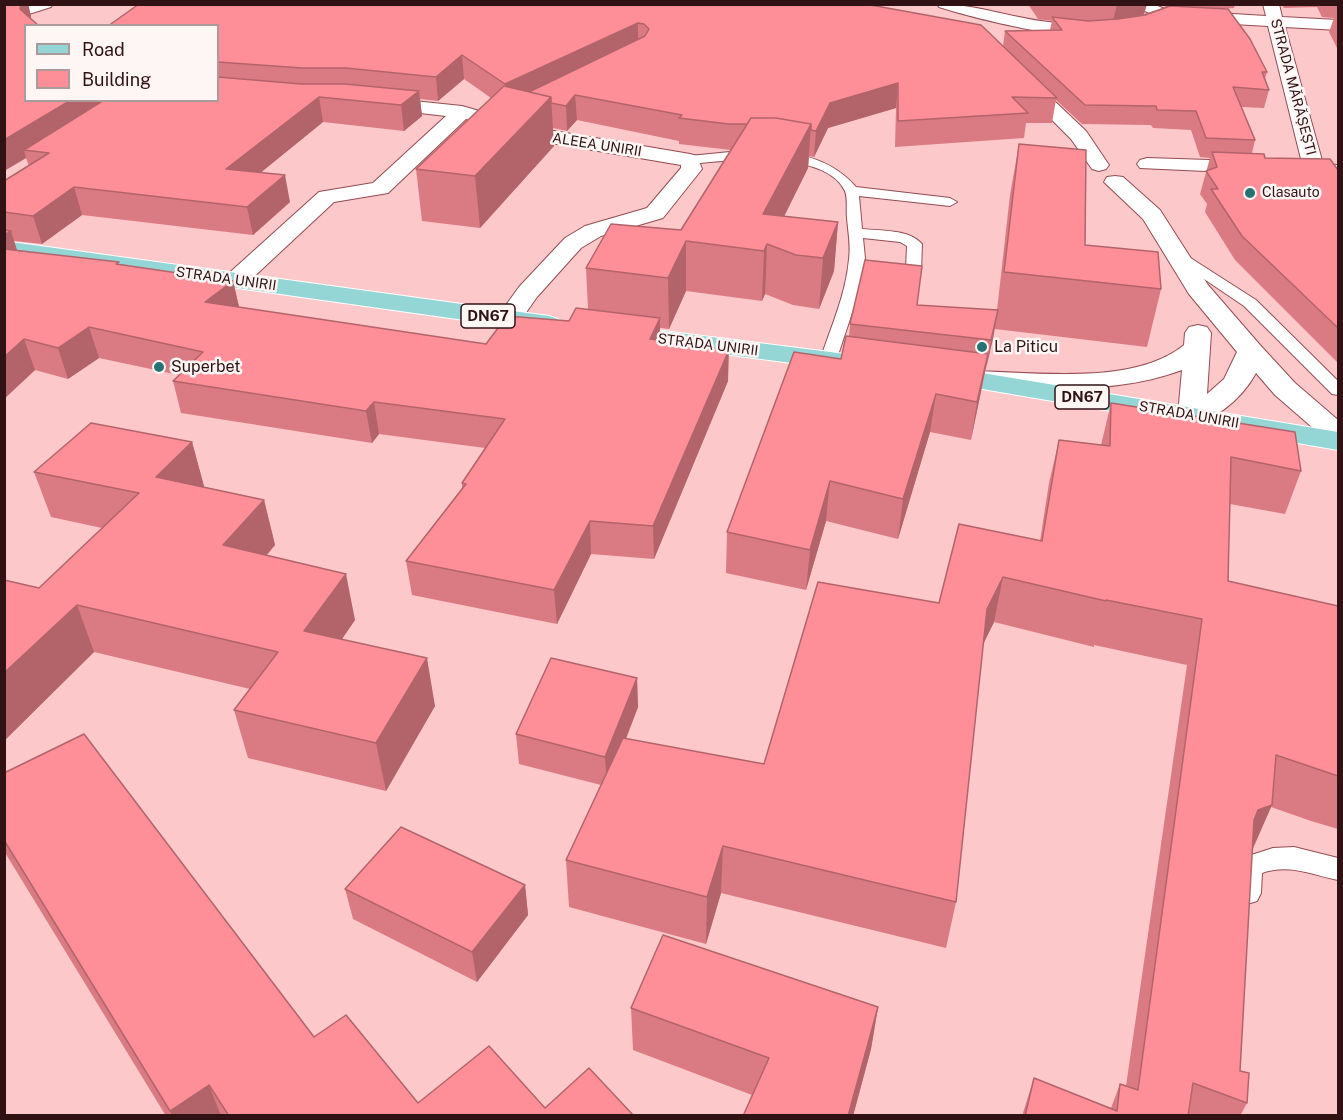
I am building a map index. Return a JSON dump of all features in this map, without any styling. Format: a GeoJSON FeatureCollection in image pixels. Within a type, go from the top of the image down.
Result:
{"type":"FeatureCollection","features":[{"type":"Feature","properties":{"kind":"main road","name":"STRADA UNIRII"},"geometry":{"type":"LineString","coordinates":[[4,249],[508,319],[862,364]]}},
{"type":"Feature","properties":{"kind":"main road","name":"STRADA UNIRII"},"geometry":{"type":"LineString","coordinates":[[917,372],[1192,415],[1338,441]]}},
{"type":"Feature","properties":{"kind":"street"},"geometry":{"type":"LineString","coordinates":[[4,17],[45,4]]}},
{"type":"Feature","properties":{"kind":"street"},"geometry":{"type":"LineString","coordinates":[[945,4],[986,18],[1022,24],[1061,29],[1112,28]]}},
{"type":"Feature","properties":{"kind":"street"},"geometry":{"type":"LineString","coordinates":[[945,4],[975,34]]}},
{"type":"Feature","properties":{"kind":"street"},"geometry":{"type":"LineString","coordinates":[[1138,4],[1164,15]]}},
{"type":"Feature","properties":{"kind":"street"},"geometry":{"type":"LineString","coordinates":[[1138,25],[1164,15],[1273,13],[1338,25]]}},
{"type":"Feature","properties":{"kind":"street","name":"STRADA MĂRĂȘEȘTI"},"geometry":{"type":"LineString","coordinates":[[1273,13],[1314,170]]}},
{"type":"Feature","properties":{"kind":"street"},"geometry":{"type":"LineString","coordinates":[[1011,69],[1079,135],[1130,169],[1152,215]]}},
{"type":"Feature","properties":{"kind":"street","name":"ALEEA UNIRII"},"geometry":{"type":"LineString","coordinates":[[361,101],[462,112],[502,122],[539,135],[690,160]]}},
{"type":"Feature","properties":{"kind":"street"},"geometry":{"type":"LineString","coordinates":[[236,280],[327,197],[380,188],[462,112]]}},
{"type":"Feature","properties":{"kind":"street"},"geometry":{"type":"LineString","coordinates":[[502,122],[523,112]]}},
{"type":"Feature","properties":{"kind":"street"},"geometry":{"type":"LineString","coordinates":[[508,319],[528,292],[573,243],[593,231],[655,213],[692,169],[690,160]]}},
{"type":"Feature","properties":{"kind":"street"},"geometry":{"type":"LineString","coordinates":[[1130,169],[1338,171]]}},
{"type":"Feature","properties":{"kind":"street"},"geometry":{"type":"LineString","coordinates":[[1130,169],[1152,215],[1198,289],[1285,389],[1338,435]]}},
{"type":"Feature","properties":{"kind":"street"},"geometry":{"type":"LineString","coordinates":[[1192,415],[1198,347],[1198,289]]}},
{"type":"Feature","properties":{"kind":"street"},"geometry":{"type":"LineString","coordinates":[[972,379],[1108,378],[1145,373],[1177,363],[1198,347]]}},
{"type":"Feature","properties":{"kind":"street"},"geometry":{"type":"LineString","coordinates":[[1192,415],[1228,394],[1242,375],[1251,351]]}},
{"type":"Feature","properties":{"kind":"lane"},"geometry":{"type":"LineString","coordinates":[[690,160],[747,155],[804,161],[835,173],[848,183],[852,191],[857,258],[866,272]]}},
{"type":"Feature","properties":{"kind":"lane"},"geometry":{"type":"LineString","coordinates":[[852,191],[950,202]]}},
{"type":"Feature","properties":{"kind":"lane"},"geometry":{"type":"LineString","coordinates":[[855,233],[904,238],[915,244],[913,272],[866,272]]}},
{"type":"Feature","properties":{"kind":"lane"},"geometry":{"type":"LineString","coordinates":[[1178,255],[1250,303],[1338,390]]}},
{"type":"Feature","properties":{"kind":"lane"},"geometry":{"type":"LineString","coordinates":[[829,360],[850,295],[866,272]]}},
{"type":"Feature","properties":{"kind":"lane"},"geometry":{"type":"LineString","coordinates":[[1246,915],[1249,867],[1269,858],[1291,857],[1338,869]]}},
{"type":"Feature","properties":{"kind":"building"},"geometry":{"type":"Polygon","coordinates":[[[4,4],[21,4],[20,9],[37,24],[24,24],[24,102],[68,102],[4,140],[4,4]]]}},
{"type":"Feature","properties":{"kind":"building"},"geometry":{"type":"Polygon","coordinates":[[[139,4],[865,4],[981,25],[1057,98],[1012,97],[1028,113],[898,121],[898,83],[830,103],[816,131],[811,130],[811,124],[776,118],[751,118],[747,124],[729,124],[679,118],[682,115],[575,95],[566,106],[551,103],[551,97],[529,92],[645,36],[649,29],[644,24],[638,23],[505,84],[462,55],[436,77],[346,68],[302,68],[219,62],[219,24],[111,24],[139,4]]]}},
{"type":"Feature","properties":{"kind":"building"},"geometry":{"type":"Polygon","coordinates":[[[1170,6],[1228,9],[1250,39],[1267,72],[1262,72],[1269,90],[1233,87],[1255,140],[1206,138],[1196,111],[1157,110],[1156,106],[1085,105],[1005,31],[1062,30],[1052,17],[1088,21],[1118,19],[1145,15],[1170,6]]]}},
{"type":"Feature","properties":{"kind":"building"},"geometry":{"type":"Polygon","coordinates":[[[219,77],[301,84],[345,84],[419,91],[401,105],[319,97],[226,169],[285,175],[247,207],[74,187],[33,216],[4,212],[4,181],[49,153],[24,150],[101,102],[219,102],[219,77]]]}},
{"type":"Feature","properties":{"kind":"building"},"geometry":{"type":"Polygon","coordinates":[[[504,86],[551,97],[475,176],[416,169],[504,86]]]}},
{"type":"Feature","properties":{"kind":"building"},"geometry":{"type":"Polygon","coordinates":[[[751,118],[776,118],[811,124],[763,214],[838,222],[823,258],[796,255],[767,244],[764,251],[686,241],[668,278],[586,268],[611,224],[681,230],[751,118]]]}},
{"type":"Feature","properties":{"kind":"building"},"geometry":{"type":"Polygon","coordinates":[[[1019,144],[1086,150],[1085,245],[1158,252],[1161,289],[1004,272],[1019,144]]]}},
{"type":"Feature","properties":{"kind":"building"},"geometry":{"type":"Polygon","coordinates":[[[1212,152],[1264,154],[1265,158],[1330,159],[1338,170],[1338,328],[1242,236],[1211,189],[1218,189],[1206,171],[1217,167],[1212,152]]]}},
{"type":"Feature","properties":{"kind":"building"},"geometry":{"type":"Polygon","coordinates":[[[4,249],[119,262],[116,264],[233,281],[205,302],[486,344],[507,316],[569,321],[576,308],[660,318],[650,339],[729,350],[653,526],[590,521],[554,590],[406,561],[466,484],[462,483],[505,419],[374,402],[366,411],[173,381],[203,352],[89,327],[58,348],[24,339],[4,357],[4,249]]]}},
{"type":"Feature","properties":{"kind":"building"},"geometry":{"type":"Polygon","coordinates":[[[865,260],[922,266],[917,305],[998,310],[991,340],[850,324],[865,260]]]}},
{"type":"Feature","properties":{"kind":"building"},"geometry":{"type":"Polygon","coordinates":[[[846,336],[988,354],[977,402],[936,394],[903,499],[830,481],[810,550],[727,532],[794,352],[841,359],[846,336]]]}},
{"type":"Feature","properties":{"kind":"building"},"geometry":{"type":"Polygon","coordinates":[[[1111,403],[1295,432],[1301,471],[1231,457],[1228,581],[1338,606],[1338,776],[1276,755],[1272,805],[1258,810],[1254,820],[1240,1071],[1249,1073],[1247,1103],[1193,1083],[1188,1116],[1025,1116],[1034,1078],[1117,1111],[1120,1084],[1138,1090],[1202,619],[1106,601],[1003,577],[987,609],[956,902],[723,846],[707,897],[566,860],[623,738],[764,764],[818,582],[939,603],[959,524],[1042,541],[1059,440],[1110,446],[1111,403]]]}},
{"type":"Feature","properties":{"kind":"building"},"geometry":{"type":"Polygon","coordinates":[[[91,423],[192,442],[156,477],[264,500],[223,545],[346,574],[304,631],[427,658],[376,743],[234,710],[278,652],[77,605],[4,673],[4,580],[39,588],[139,493],[34,472],[91,423]]]}},
{"type":"Feature","properties":{"kind":"building"},"geometry":{"type":"Polygon","coordinates":[[[551,658],[637,678],[605,757],[516,734],[551,658]]]}},
{"type":"Feature","properties":{"kind":"building"},"geometry":{"type":"Polygon","coordinates":[[[84,734],[314,1037],[346,1015],[418,1103],[489,1046],[545,1108],[589,1068],[634,1116],[229,1116],[209,1085],[170,1111],[4,840],[4,773],[84,734]]]}},
{"type":"Feature","properties":{"kind":"building"},"geometry":{"type":"Polygon","coordinates":[[[401,827],[525,885],[472,952],[345,889],[401,827]]]}},
{"type":"Feature","properties":{"kind":"building"},"geometry":{"type":"Polygon","coordinates":[[[663,935],[878,1007],[848,1116],[743,1116],[769,1058],[631,1008],[663,935]]]}},
{"type":"Feature","properties":{"kind":"place","name":"Clasauto"},"geometry":{"type":"Point","coordinates":[1250,193]}},
{"type":"Feature","properties":{"kind":"place","name":"La Piticu"},"geometry":{"type":"Point","coordinates":[982,347]}},
{"type":"Feature","properties":{"kind":"place","name":"Superbet"},"geometry":{"type":"Point","coordinates":[159,367]}}]}
